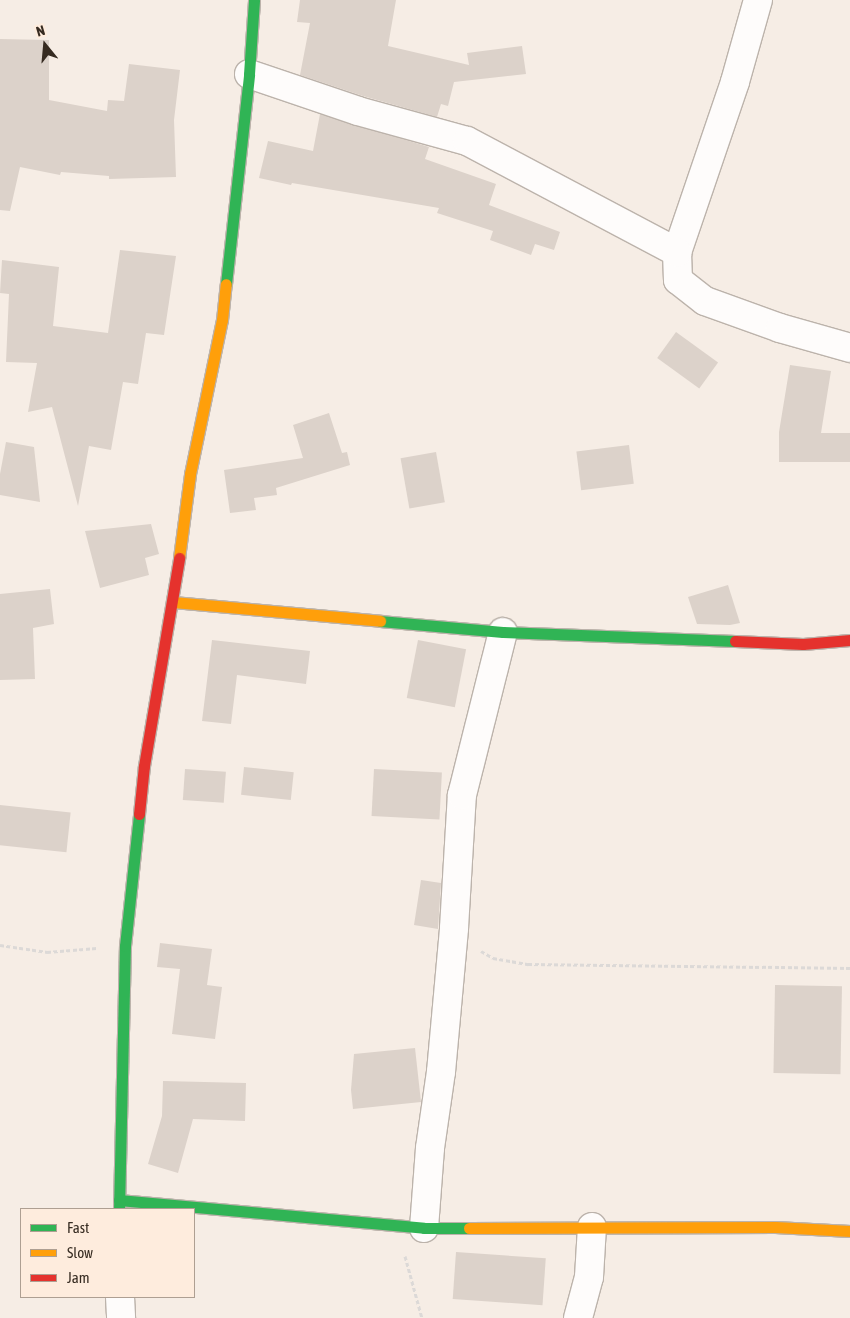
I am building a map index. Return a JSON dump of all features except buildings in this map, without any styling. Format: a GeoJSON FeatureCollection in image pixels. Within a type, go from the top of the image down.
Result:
{"type":"FeatureCollection","features":[{"type":"Feature","properties":{"kind":"street"},"geometry":{"type":"LineString","coordinates":[[157,1208],[119,1205],[125,946],[144,766],[173,602],[190,474],[222,320],[249,74],[254,0]]}},
{"type":"Feature","properties":{"kind":"street"},"geometry":{"type":"LineString","coordinates":[[758,0],[735,82],[677,252],[678,280],[705,301],[780,328],[850,348]]}},
{"type":"Feature","properties":{"kind":"street"},"geometry":{"type":"LineString","coordinates":[[249,74],[358,111],[467,141],[677,252]]}},
{"type":"Feature","properties":{"kind":"street"},"geometry":{"type":"LineString","coordinates":[[173,602],[503,632],[803,644],[850,640]]}},
{"type":"Feature","properties":{"kind":"street"},"geometry":{"type":"LineString","coordinates":[[424,1228],[430,1148],[440,1072],[454,928],[462,795],[503,632]]}},
{"type":"Feature","properties":{"kind":"street"},"geometry":{"type":"LineString","coordinates":[[195,1211],[424,1228],[775,1227],[850,1231]]}},
{"type":"Feature","properties":{"kind":"street"},"geometry":{"type":"LineString","coordinates":[[578,1318],[589,1277],[592,1227]]}},
{"type":"Feature","properties":{"kind":"street"},"geometry":{"type":"LineString","coordinates":[[120,1298],[121,1318]]}},
{"type":"Feature","properties":{"kind":"path"},"geometry":{"type":"LineString","coordinates":[[454,928],[470,944],[493,958],[528,964],[850,968]]}},
{"type":"Feature","properties":{"kind":"path"},"geometry":{"type":"LineString","coordinates":[[0,945],[47,952],[125,946]]}},
{"type":"Feature","properties":{"kind":"path"},"geometry":{"type":"LineString","coordinates":[[397,1227],[422,1318]]}},
{"type":"Feature","properties":{"kind":"traffic: fast"},"geometry":{"type":"LineString","coordinates":[[226,284],[249,74],[254,0]]}},
{"type":"Feature","properties":{"kind":"traffic: fast"},"geometry":{"type":"LineString","coordinates":[[380,621],[503,632],[735,641]]}},
{"type":"Feature","properties":{"kind":"traffic: fast"},"geometry":{"type":"LineString","coordinates":[[119,1208],[125,946],[139,814]]}},
{"type":"Feature","properties":{"kind":"traffic: fast"},"geometry":{"type":"LineString","coordinates":[[119,1200],[424,1228],[469,1228]]}},
{"type":"Feature","properties":{"kind":"traffic: slow"},"geometry":{"type":"LineString","coordinates":[[179,558],[190,474],[222,320],[226,284]]}},
{"type":"Feature","properties":{"kind":"traffic: slow"},"geometry":{"type":"LineString","coordinates":[[173,602],[380,621]]}},
{"type":"Feature","properties":{"kind":"traffic: slow"},"geometry":{"type":"LineString","coordinates":[[469,1228],[775,1227],[850,1231]]}},
{"type":"Feature","properties":{"kind":"traffic: jam"},"geometry":{"type":"LineString","coordinates":[[139,814],[144,766],[179,558]]}},
{"type":"Feature","properties":{"kind":"traffic: jam"},"geometry":{"type":"LineString","coordinates":[[735,641],[803,644],[850,640]]}}]}
